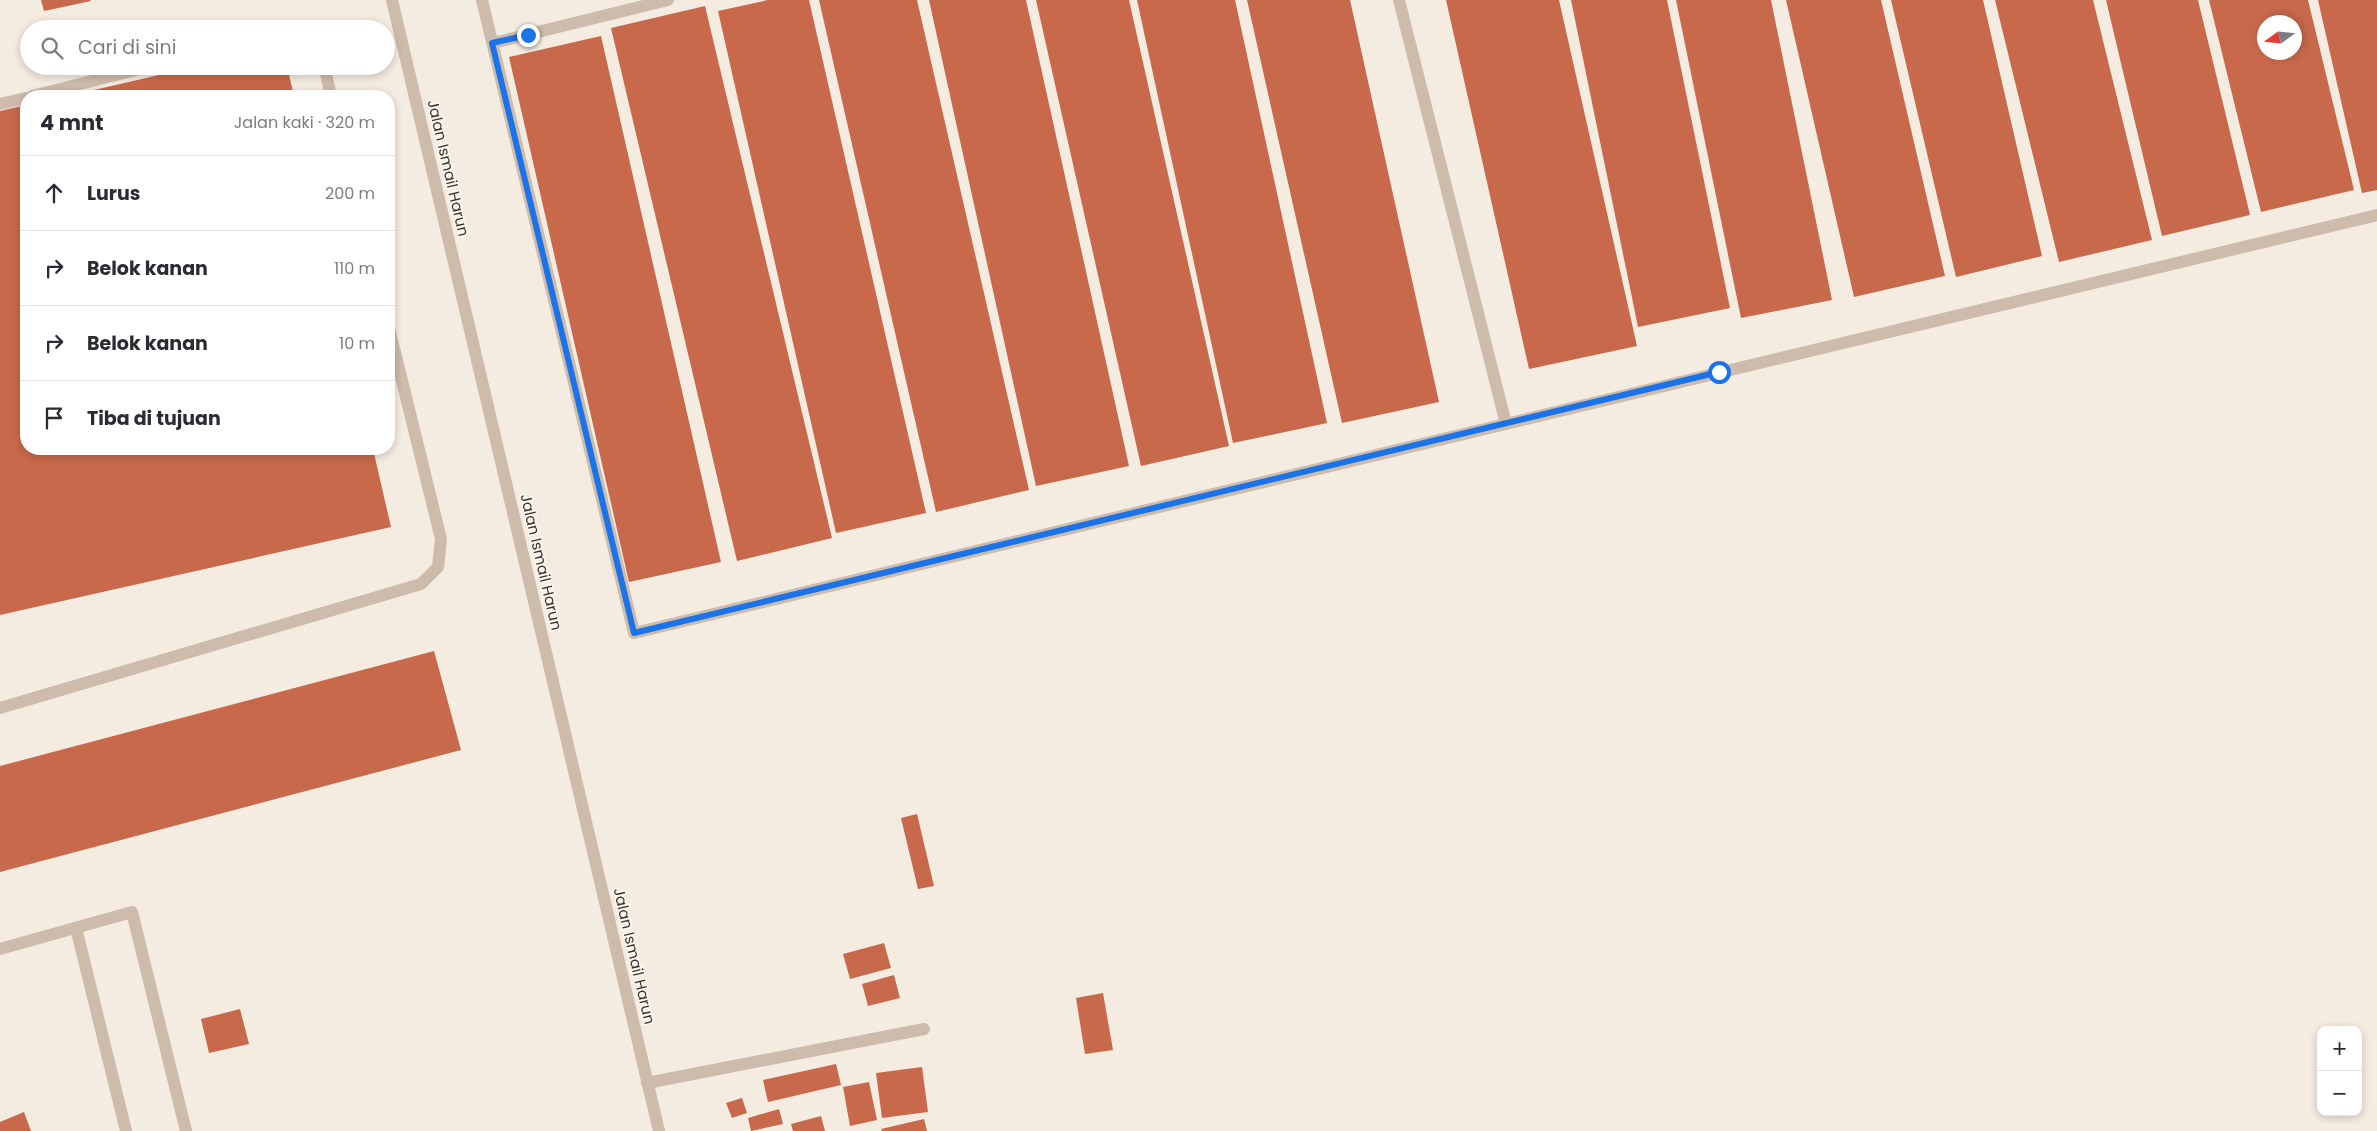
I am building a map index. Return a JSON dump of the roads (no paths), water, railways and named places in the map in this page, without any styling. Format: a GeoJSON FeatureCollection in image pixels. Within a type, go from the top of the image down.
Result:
{"type":"FeatureCollection","features":[{"type":"Feature","properties":{"kind":"street","name":"Jalan Ismail Harun"},"geometry":{"type":"LineString","coordinates":[[392,0],[659,1131]]}},
{"type":"Feature","properties":{"kind":"street"},"geometry":{"type":"LineString","coordinates":[[482,0],[634,633],[2377,214]]}},
{"type":"Feature","properties":{"kind":"street"},"geometry":{"type":"LineString","coordinates":[[492,43],[668,0]]}},
{"type":"Feature","properties":{"kind":"street"},"geometry":{"type":"LineString","coordinates":[[1399,0],[1506,424]]}},
{"type":"Feature","properties":{"kind":"street"},"geometry":{"type":"LineString","coordinates":[[56,90],[116,75]]}},
{"type":"Feature","properties":{"kind":"street"},"geometry":{"type":"LineString","coordinates":[[326,75],[330,90]]}},
{"type":"Feature","properties":{"kind":"street"},"geometry":{"type":"LineString","coordinates":[[0,104],[20,99]]}},
{"type":"Feature","properties":{"kind":"street"},"geometry":{"type":"LineString","coordinates":[[0,708],[421,584],[438,567],[441,539],[395,352]]}},
{"type":"Feature","properties":{"kind":"street"},"geometry":{"type":"LineString","coordinates":[[0,949],[132,912],[186,1131]]}},
{"type":"Feature","properties":{"kind":"street"},"geometry":{"type":"LineString","coordinates":[[76,928],[126,1131]]}},
{"type":"Feature","properties":{"kind":"street"},"geometry":{"type":"LineString","coordinates":[[647,1083],[924,1029]]}}]}
